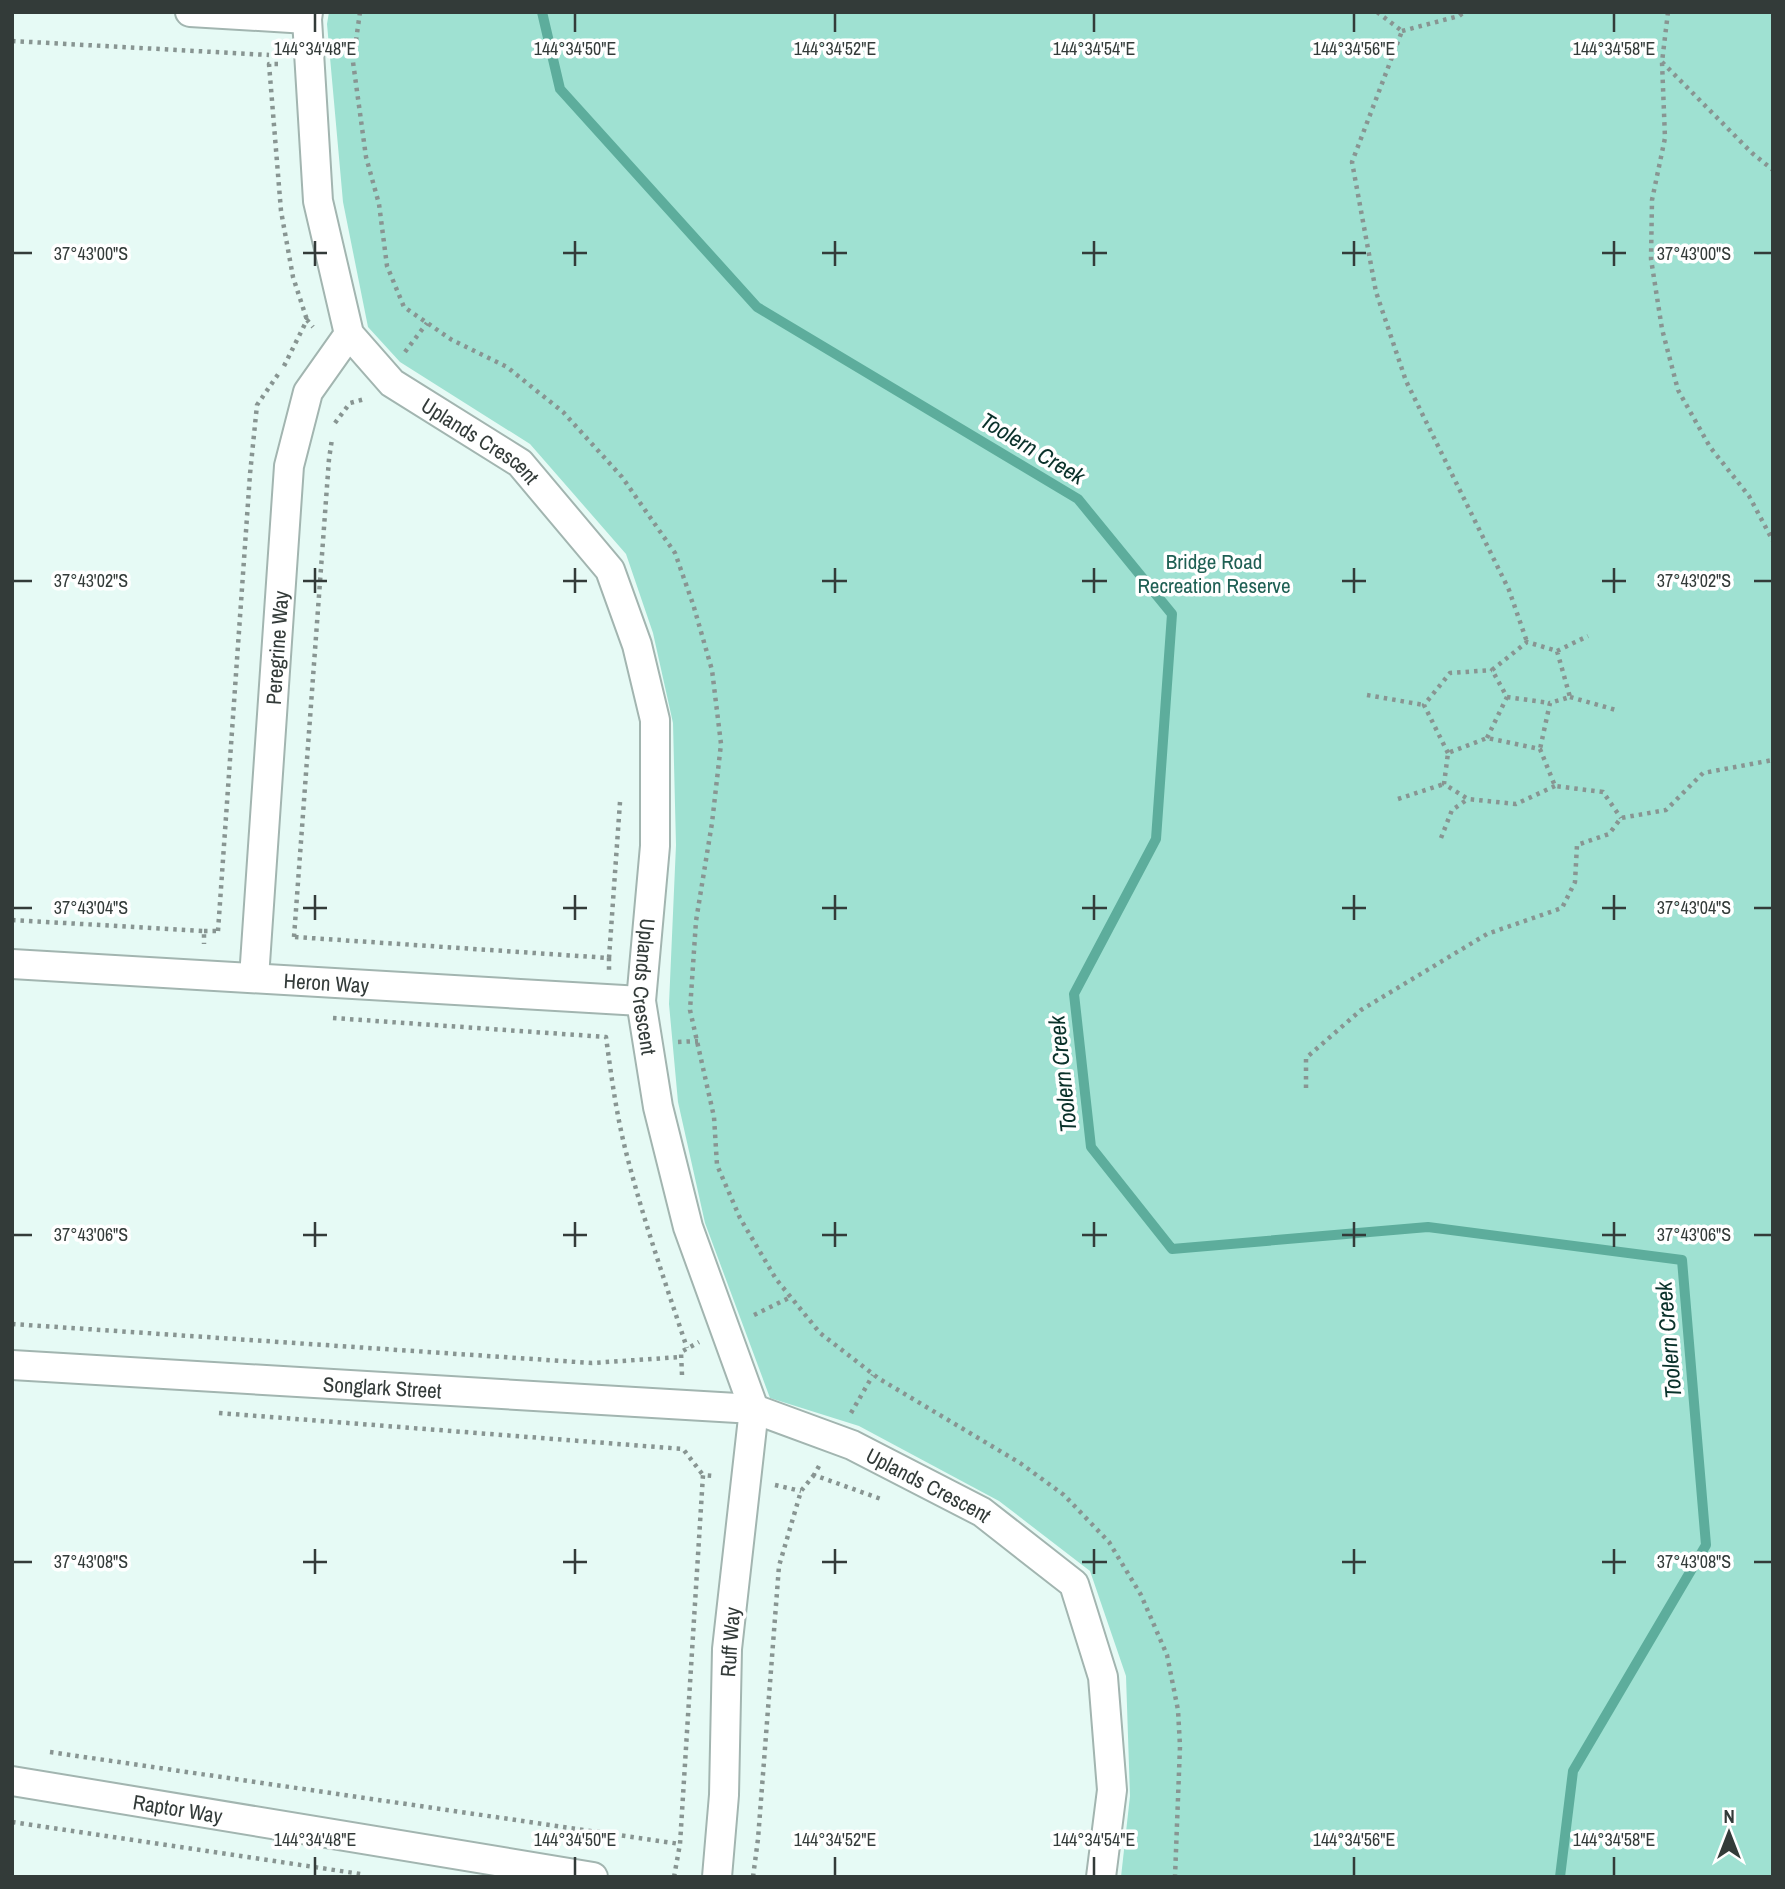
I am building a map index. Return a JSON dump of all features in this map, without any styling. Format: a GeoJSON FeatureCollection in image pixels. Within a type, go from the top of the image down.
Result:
{"type":"FeatureCollection","features":[{"type":"Feature","properties":{"kind":"street"},"geometry":{"type":"LineString","coordinates":[[190,12],[307,16]]}},
{"type":"Feature","properties":{"kind":"street","name":"Uplands Crescent"},"geometry":{"type":"LineString","coordinates":[[307,16],[318,201],[349,334],[392,383],[520,463],[610,570],[637,645],[655,720],[655,846],[641,1001],[658,1107],[688,1227],[754,1409],[852,1445],[982,1512],[1074,1584],[1103,1677],[1112,1790],[1101,1877]]}},
{"type":"Feature","properties":{"kind":"street","name":"Peregrine Way"},"geometry":{"type":"LineString","coordinates":[[254,978],[289,466],[308,392],[349,334]]}},
{"type":"Feature","properties":{"kind":"street","name":"Heron Way"},"geometry":{"type":"LineString","coordinates":[[12,964],[641,1001]]}},
{"type":"Feature","properties":{"kind":"street","name":"Songlark Street"},"geometry":{"type":"LineString","coordinates":[[12,1365],[754,1409]]}},
{"type":"Feature","properties":{"kind":"street","name":"Ruff Way"},"geometry":{"type":"LineString","coordinates":[[717,1877],[724,1795],[727,1649],[754,1409]]}},
{"type":"Feature","properties":{"kind":"street","name":"Raptor Way"},"geometry":{"type":"LineString","coordinates":[[12,1782],[593,1877]]}},
{"type":"Feature","properties":{"kind":"path"},"geometry":{"type":"LineString","coordinates":[[360,12],[353,62],[366,157],[379,204],[387,266],[404,307],[452,340],[507,367],[563,412],[622,477],[675,553],[693,604],[712,670],[721,744],[712,823],[696,921],[690,1010],[714,1117],[717,1165],[740,1218],[776,1279],[820,1333],[873,1375],[1020,1463],[1064,1495],[1110,1542],[1141,1595],[1167,1655],[1178,1710],[1180,1746],[1175,1877]]}},
{"type":"Feature","properties":{"kind":"path"},"geometry":{"type":"LineString","coordinates":[[1377,12],[1402,31]]}},
{"type":"Feature","properties":{"kind":"path"},"geometry":{"type":"LineString","coordinates":[[1402,31],[1459,16],[1464,12]]}},
{"type":"Feature","properties":{"kind":"path"},"geometry":{"type":"LineString","coordinates":[[1668,12],[1662,62],[1665,138],[1652,200],[1651,259],[1662,329],[1678,390],[1710,447],[1749,496],[1773,541]]}},
{"type":"Feature","properties":{"kind":"path"},"geometry":{"type":"LineString","coordinates":[[1402,31],[1352,162],[1376,292],[1406,382],[1509,590],[1527,642]]}},
{"type":"Feature","properties":{"kind":"path"},"geometry":{"type":"LineString","coordinates":[[12,41],[269,55]]}},
{"type":"Feature","properties":{"kind":"path"},"geometry":{"type":"LineString","coordinates":[[1662,62],[1752,153],[1773,170]]}},
{"type":"Feature","properties":{"kind":"path"},"geometry":{"type":"LineString","coordinates":[[294,937],[328,458],[335,423],[351,403],[372,397],[427,323]]}},
{"type":"Feature","properties":{"kind":"path"},"geometry":{"type":"LineString","coordinates":[[1527,642],[1557,651],[1588,636]]}},
{"type":"Feature","properties":{"kind":"path"},"geometry":{"type":"LineString","coordinates":[[1424,705],[1450,673],[1492,670],[1527,642]]}},
{"type":"Feature","properties":{"kind":"path"},"geometry":{"type":"LineString","coordinates":[[1557,651],[1570,697]]}},
{"type":"Feature","properties":{"kind":"path"},"geometry":{"type":"LineString","coordinates":[[1492,670],[1507,697]]}},
{"type":"Feature","properties":{"kind":"path"},"geometry":{"type":"LineString","coordinates":[[1367,695],[1424,705]]}},
{"type":"Feature","properties":{"kind":"path"},"geometry":{"type":"LineString","coordinates":[[1507,697],[1550,704],[1570,697],[1616,710]]}},
{"type":"Feature","properties":{"kind":"path"},"geometry":{"type":"LineString","coordinates":[[1487,738],[1507,697]]}},
{"type":"Feature","properties":{"kind":"path"},"geometry":{"type":"LineString","coordinates":[[1550,704],[1540,749],[1555,786]]}},
{"type":"Feature","properties":{"kind":"path"},"geometry":{"type":"LineString","coordinates":[[1424,705],[1448,754],[1444,783]]}},
{"type":"Feature","properties":{"kind":"path"},"geometry":{"type":"LineString","coordinates":[[1448,754],[1487,738],[1540,749]]}},
{"type":"Feature","properties":{"kind":"path"},"geometry":{"type":"LineString","coordinates":[[1306,1088],[1306,1058],[1361,1010],[1487,934],[1562,908],[1575,882],[1577,845],[1609,834],[1621,818],[1666,810],[1703,773],[1773,760]]}},
{"type":"Feature","properties":{"kind":"path"},"geometry":{"type":"LineString","coordinates":[[1398,799],[1444,783]]}},
{"type":"Feature","properties":{"kind":"path"},"geometry":{"type":"LineString","coordinates":[[1444,783],[1468,799],[1516,804],[1555,786],[1603,792],[1621,818]]}},
{"type":"Feature","properties":{"kind":"path"},"geometry":{"type":"LineString","coordinates":[[620,799],[606,1037],[612,1087],[647,1228],[687,1348]]}},
{"type":"Feature","properties":{"kind":"path"},"geometry":{"type":"LineString","coordinates":[[1441,838],[1452,810],[1468,799]]}},
{"type":"Feature","properties":{"kind":"path"},"geometry":{"type":"LineString","coordinates":[[204,931],[609,958]]}},
{"type":"Feature","properties":{"kind":"path"},"geometry":{"type":"LineString","coordinates":[[328,1018],[606,1037]]}},
{"type":"Feature","properties":{"kind":"path"},"geometry":{"type":"LineString","coordinates":[[12,1324],[592,1363],[681,1357]]}},
{"type":"Feature","properties":{"kind":"path"},"geometry":{"type":"LineString","coordinates":[[753,1877],[779,1566],[801,1491],[814,1475],[873,1375]]}},
{"type":"Feature","properties":{"kind":"path"},"geometry":{"type":"LineString","coordinates":[[206,1412],[683,1449],[703,1475]]}},
{"type":"Feature","properties":{"kind":"path"},"geometry":{"type":"LineString","coordinates":[[814,1475],[885,1500]]}},
{"type":"Feature","properties":{"kind":"path"},"geometry":{"type":"LineString","coordinates":[[40,1750],[680,1844]]}},
{"type":"Feature","properties":{"kind":"path"},"geometry":{"type":"LineString","coordinates":[[12,1822],[364,1875]]}},
{"type":"Feature","properties":{"kind":"green space","name":"Bridge Road Recreation Reserve"},"geometry":{"type":"Polygon","coordinates":[[[329,12],[1773,12],[1773,1877],[1121,1877],[1130,1796],[1126,1676],[1090,1571],[999,1501],[859,1426],[770,1398],[705,1223],[678,1102],[669,1004],[676,845],[673,723],[653,633],[626,554],[530,444],[400,362],[368,327],[343,202],[327,24],[329,12]]]}},
{"type":"Feature","properties":{"kind":"waterway","name":"Toolern Creek"},"geometry":{"type":"LineString","coordinates":[[542,12],[560,89],[757,307],[1078,499],[1172,614],[1156,839],[1074,994],[1091,1147],[1172,1249],[1428,1227],[1682,1260],[1706,1545],[1573,1771],[1560,1877]]}}]}
